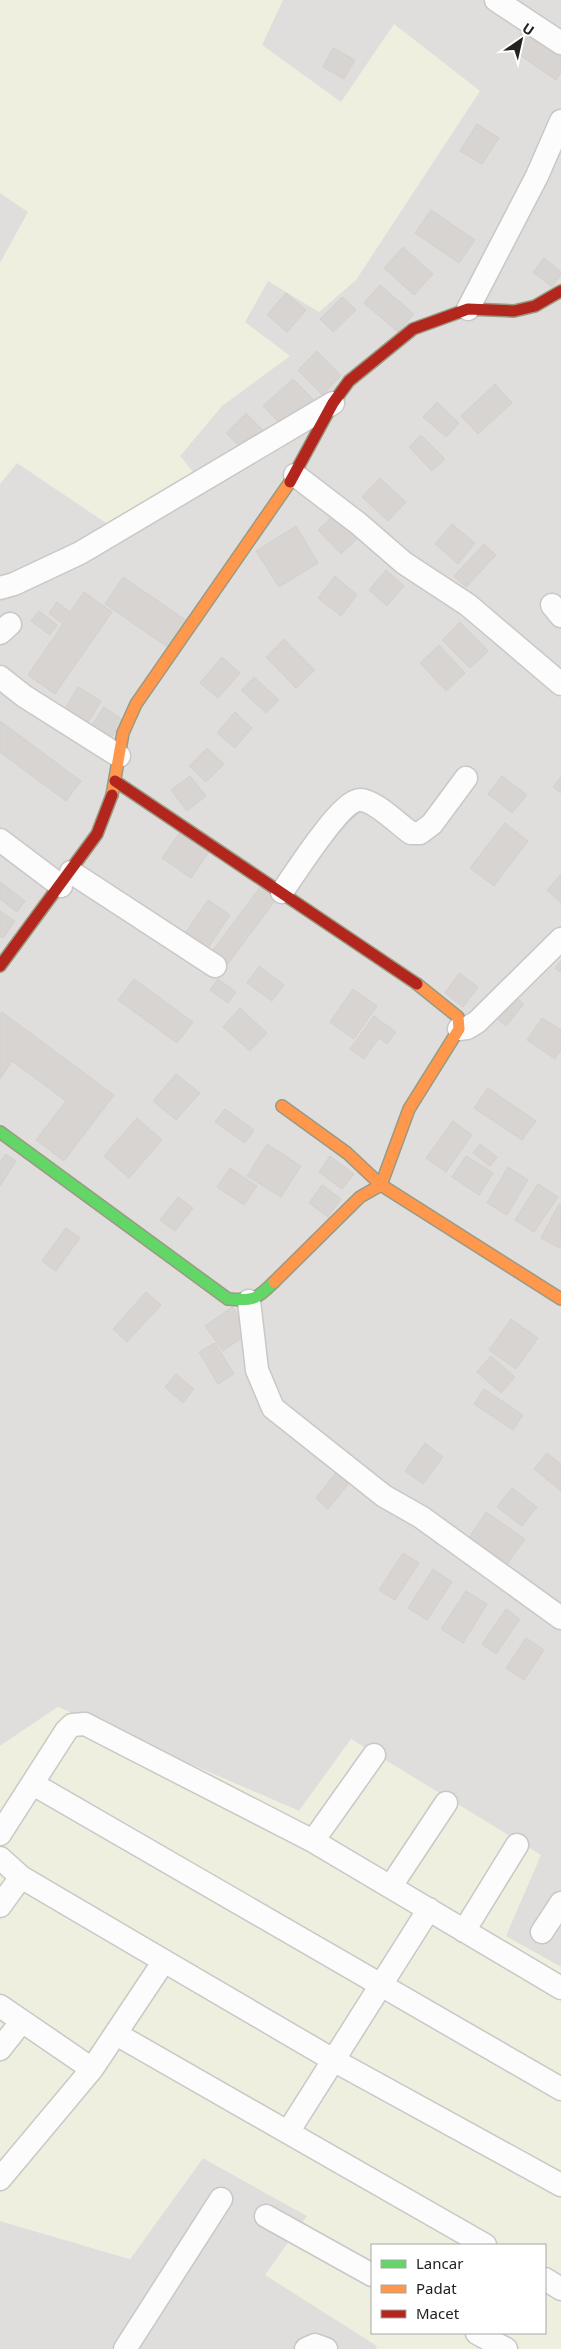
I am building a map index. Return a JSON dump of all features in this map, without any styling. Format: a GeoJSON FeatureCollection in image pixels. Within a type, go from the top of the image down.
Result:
{"type":"FeatureCollection","features":[{"type":"Feature","properties":{"kind":"street"},"geometry":{"type":"LineString","coordinates":[[496,0],[561,43]]}},
{"type":"Feature","properties":{"kind":"street"},"geometry":{"type":"LineString","coordinates":[[468,309],[537,176],[561,121]]}},
{"type":"Feature","properties":{"kind":"street"},"geometry":{"type":"LineString","coordinates":[[0,966],[66,879],[97,834],[112,798],[123,733],[136,704],[295,476],[333,402],[349,381],[388,347],[413,329],[468,309],[514,311],[535,306],[561,291]]}},
{"type":"Feature","properties":{"kind":"street"},"geometry":{"type":"LineString","coordinates":[[0,588],[14,584],[80,553],[333,402]]}},
{"type":"Feature","properties":{"kind":"street"},"geometry":{"type":"LineString","coordinates":[[295,476],[345,513],[404,563],[468,605],[561,684]]}},
{"type":"Feature","properties":{"kind":"street"},"geometry":{"type":"LineString","coordinates":[[0,677],[24,696],[119,756]]}},
{"type":"Feature","properties":{"kind":"street"},"geometry":{"type":"LineString","coordinates":[[282,892],[327,829],[350,804],[359,800],[369,802],[412,833],[420,833],[432,824],[466,778]]}},
{"type":"Feature","properties":{"kind":"street"},"geometry":{"type":"LineString","coordinates":[[0,1132],[228,1299],[249,1301],[260,1296],[360,1197],[381,1184],[410,1109],[459,1029],[460,1022],[455,1012],[406,975],[115,781]]}},
{"type":"Feature","properties":{"kind":"street"},"geometry":{"type":"LineString","coordinates":[[0,840],[215,966]]}},
{"type":"Feature","properties":{"kind":"street"},"geometry":{"type":"LineString","coordinates":[[459,1029],[468,1028],[476,1022],[561,938]]}},
{"type":"Feature","properties":{"kind":"street"},"geometry":{"type":"LineString","coordinates":[[282,1106],[347,1152],[381,1184],[561,1299]]}},
{"type":"Feature","properties":{"kind":"street"},"geometry":{"type":"LineString","coordinates":[[249,1301],[257,1370],[273,1408],[384,1496],[421,1518],[561,1618]]}},
{"type":"Feature","properties":{"kind":"street"},"geometry":{"type":"LineString","coordinates":[[0,1834],[66,1731],[72,1725],[85,1724],[313,1841],[561,1988]]}},
{"type":"Feature","properties":{"kind":"street"},"geometry":{"type":"LineString","coordinates":[[313,1841],[374,1755]]}},
{"type":"Feature","properties":{"kind":"street"},"geometry":{"type":"LineString","coordinates":[[32,1784],[561,2089]]}},
{"type":"Feature","properties":{"kind":"street"},"geometry":{"type":"LineString","coordinates":[[390,1886],[446,1803]]}},
{"type":"Feature","properties":{"kind":"street"},"geometry":{"type":"LineString","coordinates":[[464,1931],[517,1845]]}},
{"type":"Feature","properties":{"kind":"street"},"geometry":{"type":"LineString","coordinates":[[0,1858],[21,1877],[164,1962],[335,2061],[561,2185]]}},
{"type":"Feature","properties":{"kind":"street"},"geometry":{"type":"LineString","coordinates":[[0,1906],[21,1877]]}},
{"type":"Feature","properties":{"kind":"street"},"geometry":{"type":"LineString","coordinates":[[542,1932],[561,1903]]}},
{"type":"Feature","properties":{"kind":"street"},"geometry":{"type":"LineString","coordinates":[[288,2132],[335,2061],[429,1909]]}},
{"type":"Feature","properties":{"kind":"street"},"geometry":{"type":"LineString","coordinates":[[0,2180],[92,2069],[164,1962]]}},
{"type":"Feature","properties":{"kind":"street"},"geometry":{"type":"LineString","coordinates":[[0,2006],[92,2069]]}},
{"type":"Feature","properties":{"kind":"street"},"geometry":{"type":"LineString","coordinates":[[0,2049],[22,2021]]}},
{"type":"Feature","properties":{"kind":"street"},"geometry":{"type":"LineString","coordinates":[[116,2034],[483,2244]]}},
{"type":"Feature","properties":{"kind":"street"},"geometry":{"type":"LineString","coordinates":[[125,2349],[221,2199]]}},
{"type":"Feature","properties":{"kind":"street"},"geometry":{"type":"LineString","coordinates":[[266,2216],[371,2274]]}},
{"type":"Feature","properties":{"kind":"street"},"geometry":{"type":"LineString","coordinates":[[479,2334],[506,2349]]}},
{"type":"Feature","properties":{"kind":"street"},"geometry":{"type":"LineString","coordinates":[[306,2349],[315,2345],[326,2349]]}},
{"type":"Feature","properties":{"kind":"shaded area"},"geometry":{"type":"Polygon","coordinates":[[[0,0],[561,0],[561,1967],[506,1937],[352,1739],[299,1811],[58,1707],[0,1746],[0,0]]]}},
{"type":"Feature","properties":{"kind":"shaded area"},"geometry":{"type":"Polygon","coordinates":[[[203,2158],[307,2216],[266,2275],[378,2346],[376,2349],[0,2349],[0,2221],[130,2259],[203,2158]]]}},
{"type":"Feature","properties":{"kind":"green space"},"geometry":{"type":"Polygon","coordinates":[[[0,0],[283,0],[262,45],[341,102],[394,24],[480,91],[356,280],[319,312],[268,281],[245,322],[290,356],[222,406],[180,456],[198,478],[115,529],[17,463],[0,484],[0,263],[28,212],[0,193],[0,0]]]}},
{"type":"Feature","properties":{"kind":"green space"},"geometry":{"type":"Polygon","coordinates":[[[58,1707],[299,1811],[351,1739],[541,1855],[506,1936],[561,1967],[561,2349],[376,2349],[377,2346],[265,2275],[307,2216],[203,2158],[130,2259],[0,2221],[0,1746],[58,1707]]]}},
{"type":"Feature","properties":{"kind":"building"},"geometry":{"type":"Polygon","coordinates":[[[523,31],[561,57],[561,72],[556,80],[511,49],[523,31]]]}},
{"type":"Feature","properties":{"kind":"building"},"geometry":{"type":"Polygon","coordinates":[[[333,48],[355,60],[344,79],[323,67],[333,48]]]}},
{"type":"Feature","properties":{"kind":"building"},"geometry":{"type":"Polygon","coordinates":[[[477,124],[499,138],[482,164],[460,151],[477,124]]]}},
{"type":"Feature","properties":{"kind":"building"},"geometry":{"type":"Polygon","coordinates":[[[431,210],[475,240],[459,263],[415,233],[431,210]]]}},
{"type":"Feature","properties":{"kind":"building"},"geometry":{"type":"Polygon","coordinates":[[[403,247],[433,274],[414,295],[384,268],[403,247]]]}},
{"type":"Feature","properties":{"kind":"building"},"geometry":{"type":"Polygon","coordinates":[[[544,258],[561,272],[561,275],[552,287],[533,272],[544,258]]]}},
{"type":"Feature","properties":{"kind":"building"},"geometry":{"type":"Polygon","coordinates":[[[380,285],[414,314],[398,332],[364,303],[380,285]]]}},
{"type":"Feature","properties":{"kind":"building"},"geometry":{"type":"Polygon","coordinates":[[[286,293],[306,310],[287,332],[267,315],[286,293]]]}},
{"type":"Feature","properties":{"kind":"building"},"geometry":{"type":"Polygon","coordinates":[[[342,297],[356,310],[333,332],[320,319],[342,297]]]}},
{"type":"Feature","properties":{"kind":"building"},"geometry":{"type":"Polygon","coordinates":[[[317,351],[341,376],[322,395],[298,370],[317,351]]]}},
{"type":"Feature","properties":{"kind":"building"},"geometry":{"type":"Polygon","coordinates":[[[293,379],[313,399],[283,427],[263,406],[293,379]]]}},
{"type":"Feature","properties":{"kind":"building"},"geometry":{"type":"Polygon","coordinates":[[[495,384],[512,403],[478,434],[461,416],[495,384]]]}},
{"type":"Feature","properties":{"kind":"building"},"geometry":{"type":"Polygon","coordinates":[[[437,402],[459,423],[446,437],[423,417],[437,402]]]}},
{"type":"Feature","properties":{"kind":"building"},"geometry":{"type":"Polygon","coordinates":[[[246,413],[266,433],[246,453],[226,433],[246,413]]]}},
{"type":"Feature","properties":{"kind":"building"},"geometry":{"type":"Polygon","coordinates":[[[421,435],[445,459],[432,471],[409,447],[421,435]]]}},
{"type":"Feature","properties":{"kind":"building"},"geometry":{"type":"Polygon","coordinates":[[[380,478],[406,502],[388,521],[362,497],[380,478]]]}},
{"type":"Feature","properties":{"kind":"building"},"geometry":{"type":"Polygon","coordinates":[[[338,511],[360,536],[341,554],[318,530],[338,511]]]}},
{"type":"Feature","properties":{"kind":"building"},"geometry":{"type":"Polygon","coordinates":[[[452,524],[475,543],[458,564],[435,544],[452,524]]]}},
{"type":"Feature","properties":{"kind":"building"},"geometry":{"type":"Polygon","coordinates":[[[296,526],[318,563],[279,587],[256,551],[296,526]]]}},
{"type":"Feature","properties":{"kind":"building"},"geometry":{"type":"Polygon","coordinates":[[[484,544],[496,555],[466,587],[454,576],[484,544]]]}},
{"type":"Feature","properties":{"kind":"building"},"geometry":{"type":"Polygon","coordinates":[[[386,570],[404,586],[387,606],[369,590],[386,570]]]}},
{"type":"Feature","properties":{"kind":"building"},"geometry":{"type":"Polygon","coordinates":[[[335,576],[357,595],[341,616],[318,598],[335,576]]]}},
{"type":"Feature","properties":{"kind":"building"},"geometry":{"type":"Polygon","coordinates":[[[123,577],[187,621],[169,648],[105,604],[123,577]]]}},
{"type":"Feature","properties":{"kind":"building"},"geometry":{"type":"Polygon","coordinates":[[[84,592],[112,612],[55,694],[28,675],[63,624],[49,613],[57,602],[70,612],[84,592]]]}},
{"type":"Feature","properties":{"kind":"building"},"geometry":{"type":"Polygon","coordinates":[[[39,611],[57,625],[50,635],[31,621],[39,611]]]}},
{"type":"Feature","properties":{"kind":"building"},"geometry":{"type":"Polygon","coordinates":[[[460,622],[488,651],[470,668],[442,640],[460,622]]]}},
{"type":"Feature","properties":{"kind":"building"},"geometry":{"type":"Polygon","coordinates":[[[284,639],[315,670],[296,688],[266,657],[284,639]]]}},
{"type":"Feature","properties":{"kind":"building"},"geometry":{"type":"Polygon","coordinates":[[[439,645],[465,673],[446,691],[420,663],[439,645]]]}},
{"type":"Feature","properties":{"kind":"building"},"geometry":{"type":"Polygon","coordinates":[[[222,657],[240,673],[218,698],[200,683],[222,657]]]}},
{"type":"Feature","properties":{"kind":"building"},"geometry":{"type":"Polygon","coordinates":[[[254,677],[279,700],[266,713],[241,690],[254,677]]]}},
{"type":"Feature","properties":{"kind":"building"},"geometry":{"type":"Polygon","coordinates":[[[78,687],[101,701],[86,726],[63,712],[78,687]]]}},
{"type":"Feature","properties":{"kind":"building"},"geometry":{"type":"Polygon","coordinates":[[[104,707],[123,720],[109,741],[90,728],[104,707]]]}},
{"type":"Feature","properties":{"kind":"building"},"geometry":{"type":"Polygon","coordinates":[[[235,712],[252,728],[235,748],[217,733],[235,712]]]}},
{"type":"Feature","properties":{"kind":"building"},"geometry":{"type":"Polygon","coordinates":[[[0,721],[81,781],[66,801],[0,752],[0,721]]]}},
{"type":"Feature","properties":{"kind":"building"},"geometry":{"type":"Polygon","coordinates":[[[207,748],[224,764],[206,782],[189,766],[207,748]]]}},
{"type":"Feature","properties":{"kind":"building"},"geometry":{"type":"Polygon","coordinates":[[[190,776],[206,796],[187,811],[171,790],[190,776]]]}},
{"type":"Feature","properties":{"kind":"building"},"geometry":{"type":"Polygon","coordinates":[[[502,776],[527,795],[512,813],[488,794],[502,776]]]}},
{"type":"Feature","properties":{"kind":"building"},"geometry":{"type":"Polygon","coordinates":[[[561,777],[561,793],[553,787],[561,777]]]}},
{"type":"Feature","properties":{"kind":"building"},"geometry":{"type":"Polygon","coordinates":[[[505,823],[528,841],[494,886],[470,868],[505,823]]]}},
{"type":"Feature","properties":{"kind":"building"},"geometry":{"type":"Polygon","coordinates":[[[182,829],[211,849],[191,878],[162,858],[182,829]]]}},
{"type":"Feature","properties":{"kind":"building"},"geometry":{"type":"Polygon","coordinates":[[[561,874],[561,903],[547,890],[561,874]]]}},
{"type":"Feature","properties":{"kind":"building"},"geometry":{"type":"Polygon","coordinates":[[[0,882],[25,901],[17,912],[0,899],[0,882]]]}},
{"type":"Feature","properties":{"kind":"building"},"geometry":{"type":"Polygon","coordinates":[[[264,882],[280,894],[227,965],[211,953],[264,882]]]}},
{"type":"Feature","properties":{"kind":"building"},"geometry":{"type":"Polygon","coordinates":[[[208,900],[230,915],[206,951],[184,935],[208,900]]]}},
{"type":"Feature","properties":{"kind":"building"},"geometry":{"type":"Polygon","coordinates":[[[0,911],[15,921],[3,938],[0,936],[0,911]]]}},
{"type":"Feature","properties":{"kind":"building"},"geometry":{"type":"Polygon","coordinates":[[[561,961],[561,973],[555,968],[561,961]]]}},
{"type":"Feature","properties":{"kind":"building"},"geometry":{"type":"Polygon","coordinates":[[[259,966],[284,985],[272,1001],[247,983],[259,966]]]}},
{"type":"Feature","properties":{"kind":"building"},"geometry":{"type":"Polygon","coordinates":[[[459,973],[478,987],[463,1007],[445,993],[459,973]]]}},
{"type":"Feature","properties":{"kind":"building"},"geometry":{"type":"Polygon","coordinates":[[[134,979],[193,1022],[177,1043],[118,1000],[134,979]]]}},
{"type":"Feature","properties":{"kind":"building"},"geometry":{"type":"Polygon","coordinates":[[[218,979],[236,992],[228,1003],[210,990],[218,979]]]}},
{"type":"Feature","properties":{"kind":"building"},"geometry":{"type":"Polygon","coordinates":[[[353,989],[377,1006],[354,1039],[330,1022],[353,989]]]}},
{"type":"Feature","properties":{"kind":"building"},"geometry":{"type":"Polygon","coordinates":[[[511,993],[524,1004],[506,1026],[492,1014],[511,993]]]}},
{"type":"Feature","properties":{"kind":"building"},"geometry":{"type":"Polygon","coordinates":[[[240,1008],[267,1033],[250,1051],[223,1027],[240,1008]]]}},
{"type":"Feature","properties":{"kind":"building"},"geometry":{"type":"Polygon","coordinates":[[[2,1012],[114,1095],[64,1161],[36,1140],[66,1101],[12,1061],[0,1079],[0,1015],[2,1012]]]}},
{"type":"Feature","properties":{"kind":"building"},"geometry":{"type":"Polygon","coordinates":[[[374,1016],[396,1032],[387,1044],[379,1038],[364,1059],[350,1049],[374,1016]]]}},
{"type":"Feature","properties":{"kind":"building"},"geometry":{"type":"Polygon","coordinates":[[[542,1018],[561,1030],[561,1050],[555,1059],[527,1040],[542,1018]]]}},
{"type":"Feature","properties":{"kind":"building"},"geometry":{"type":"Polygon","coordinates":[[[176,1074],[200,1093],[176,1120],[153,1101],[176,1074]]]}},
{"type":"Feature","properties":{"kind":"building"},"geometry":{"type":"Polygon","coordinates":[[[488,1088],[536,1121],[522,1140],[474,1108],[488,1088]]]}},
{"type":"Feature","properties":{"kind":"building"},"geometry":{"type":"Polygon","coordinates":[[[225,1109],[254,1130],[245,1143],[215,1122],[225,1109]]]}},
{"type":"Feature","properties":{"kind":"building"},"geometry":{"type":"Polygon","coordinates":[[[137,1118],[162,1140],[129,1178],[104,1156],[137,1118]]]}},
{"type":"Feature","properties":{"kind":"building"},"geometry":{"type":"Polygon","coordinates":[[[453,1121],[472,1135],[446,1172],[426,1158],[453,1121]]]}},
{"type":"Feature","properties":{"kind":"building"},"geometry":{"type":"Polygon","coordinates":[[[267,1144],[301,1166],[281,1197],[247,1176],[267,1144]]]}},
{"type":"Feature","properties":{"kind":"building"},"geometry":{"type":"Polygon","coordinates":[[[480,1144],[497,1157],[490,1166],[473,1153],[480,1144]]]}},
{"type":"Feature","properties":{"kind":"building"},"geometry":{"type":"Polygon","coordinates":[[[6,1154],[16,1161],[0,1186],[0,1162],[6,1154]]]}},
{"type":"Feature","properties":{"kind":"building"},"geometry":{"type":"Polygon","coordinates":[[[330,1156],[354,1174],[342,1189],[319,1172],[330,1156]]]}},
{"type":"Feature","properties":{"kind":"building"},"geometry":{"type":"Polygon","coordinates":[[[466,1156],[493,1173],[479,1195],[452,1177],[466,1156]]]}},
{"type":"Feature","properties":{"kind":"building"},"geometry":{"type":"Polygon","coordinates":[[[508,1167],[528,1180],[507,1215],[487,1203],[508,1167]]]}},
{"type":"Feature","properties":{"kind":"building"},"geometry":{"type":"Polygon","coordinates":[[[230,1168],[257,1186],[244,1205],[217,1187],[230,1168]]]}},
{"type":"Feature","properties":{"kind":"building"},"geometry":{"type":"Polygon","coordinates":[[[538,1184],[558,1197],[534,1232],[515,1220],[538,1184]]]}},
{"type":"Feature","properties":{"kind":"building"},"geometry":{"type":"Polygon","coordinates":[[[322,1185],[341,1199],[328,1217],[309,1203],[322,1185]]]}},
{"type":"Feature","properties":{"kind":"building"},"geometry":{"type":"Polygon","coordinates":[[[178,1197],[193,1208],[175,1231],[160,1220],[178,1197]]]}},
{"type":"Feature","properties":{"kind":"building"},"geometry":{"type":"Polygon","coordinates":[[[559,1204],[561,1205],[560,1248],[541,1238],[559,1204]]]}},
{"type":"Feature","properties":{"kind":"building"},"geometry":{"type":"Polygon","coordinates":[[[66,1228],[80,1238],[56,1271],[42,1261],[66,1228]]]}},
{"type":"Feature","properties":{"kind":"building"},"geometry":{"type":"Polygon","coordinates":[[[146,1292],[161,1305],[127,1342],[113,1329],[146,1292]]]}},
{"type":"Feature","properties":{"kind":"building"},"geometry":{"type":"Polygon","coordinates":[[[232,1307],[250,1332],[223,1351],[205,1326],[232,1307]]]}},
{"type":"Feature","properties":{"kind":"building"},"geometry":{"type":"Polygon","coordinates":[[[511,1319],[538,1338],[516,1369],[489,1350],[511,1319]]]}},
{"type":"Feature","properties":{"kind":"building"},"geometry":{"type":"Polygon","coordinates":[[[215,1343],[234,1374],[218,1384],[199,1352],[215,1343]]]}},
{"type":"Feature","properties":{"kind":"building"},"geometry":{"type":"Polygon","coordinates":[[[491,1356],[515,1377],[501,1393],[477,1372],[491,1356]]]}},
{"type":"Feature","properties":{"kind":"building"},"geometry":{"type":"Polygon","coordinates":[[[176,1374],[194,1389],[183,1403],[165,1387],[176,1374]]]}},
{"type":"Feature","properties":{"kind":"building"},"geometry":{"type":"Polygon","coordinates":[[[484,1389],[523,1415],[513,1430],[474,1404],[484,1389]]]}},
{"type":"Feature","properties":{"kind":"building"},"geometry":{"type":"Polygon","coordinates":[[[425,1443],[443,1457],[423,1484],[405,1471],[425,1443]]]}},
{"type":"Feature","properties":{"kind":"building"},"geometry":{"type":"Polygon","coordinates":[[[547,1453],[561,1464],[561,1491],[534,1469],[547,1453]]]}},
{"type":"Feature","properties":{"kind":"building"},"geometry":{"type":"Polygon","coordinates":[[[336,1473],[349,1483],[328,1509],[316,1498],[336,1473]]]}},
{"type":"Feature","properties":{"kind":"building"},"geometry":{"type":"Polygon","coordinates":[[[512,1488],[537,1507],[522,1526],[497,1507],[512,1488]]]}},
{"type":"Feature","properties":{"kind":"building"},"geometry":{"type":"Polygon","coordinates":[[[486,1512],[525,1539],[502,1571],[466,1542],[486,1512]]]}},
{"type":"Feature","properties":{"kind":"building"},"geometry":{"type":"Polygon","coordinates":[[[403,1553],[419,1563],[395,1600],[379,1590],[403,1553]]]}},
{"type":"Feature","properties":{"kind":"building"},"geometry":{"type":"Polygon","coordinates":[[[433,1569],[452,1582],[427,1620],[408,1608],[433,1569]]]}},
{"type":"Feature","properties":{"kind":"building"},"geometry":{"type":"Polygon","coordinates":[[[466,1591],[487,1604],[463,1643],[441,1629],[466,1591]]]}},
{"type":"Feature","properties":{"kind":"building"},"geometry":{"type":"Polygon","coordinates":[[[506,1609],[520,1619],[496,1654],[482,1644],[506,1609]]]}},
{"type":"Feature","properties":{"kind":"building"},"geometry":{"type":"Polygon","coordinates":[[[526,1638],[544,1650],[524,1680],[506,1668],[526,1638]]]}},
{"type":"Feature","properties":{"kind":"traffic: fast"},"geometry":{"type":"LineString","coordinates":[[0,1132],[228,1299],[243,1300],[254,1298],[263,1293],[274,1282]]}},
{"type":"Feature","properties":{"kind":"traffic: slow"},"geometry":{"type":"LineString","coordinates":[[112,795],[123,733],[136,704],[290,482]]}},
{"type":"Feature","properties":{"kind":"traffic: slow"},"geometry":{"type":"LineString","coordinates":[[282,1106],[347,1153],[381,1185],[409,1109],[459,1029],[458,1017],[417,984]]}},
{"type":"Feature","properties":{"kind":"traffic: slow"},"geometry":{"type":"LineString","coordinates":[[274,1282],[360,1197],[381,1185],[561,1299]]}},
{"type":"Feature","properties":{"kind":"traffic: jam"},"geometry":{"type":"LineString","coordinates":[[290,482],[333,403],[349,381],[413,329],[468,309],[514,311],[535,306],[561,291]]}},
{"type":"Feature","properties":{"kind":"traffic: jam"},"geometry":{"type":"LineString","coordinates":[[115,781],[417,984]]}},
{"type":"Feature","properties":{"kind":"traffic: jam"},"geometry":{"type":"LineString","coordinates":[[0,966],[97,834],[112,795]]}}]}
